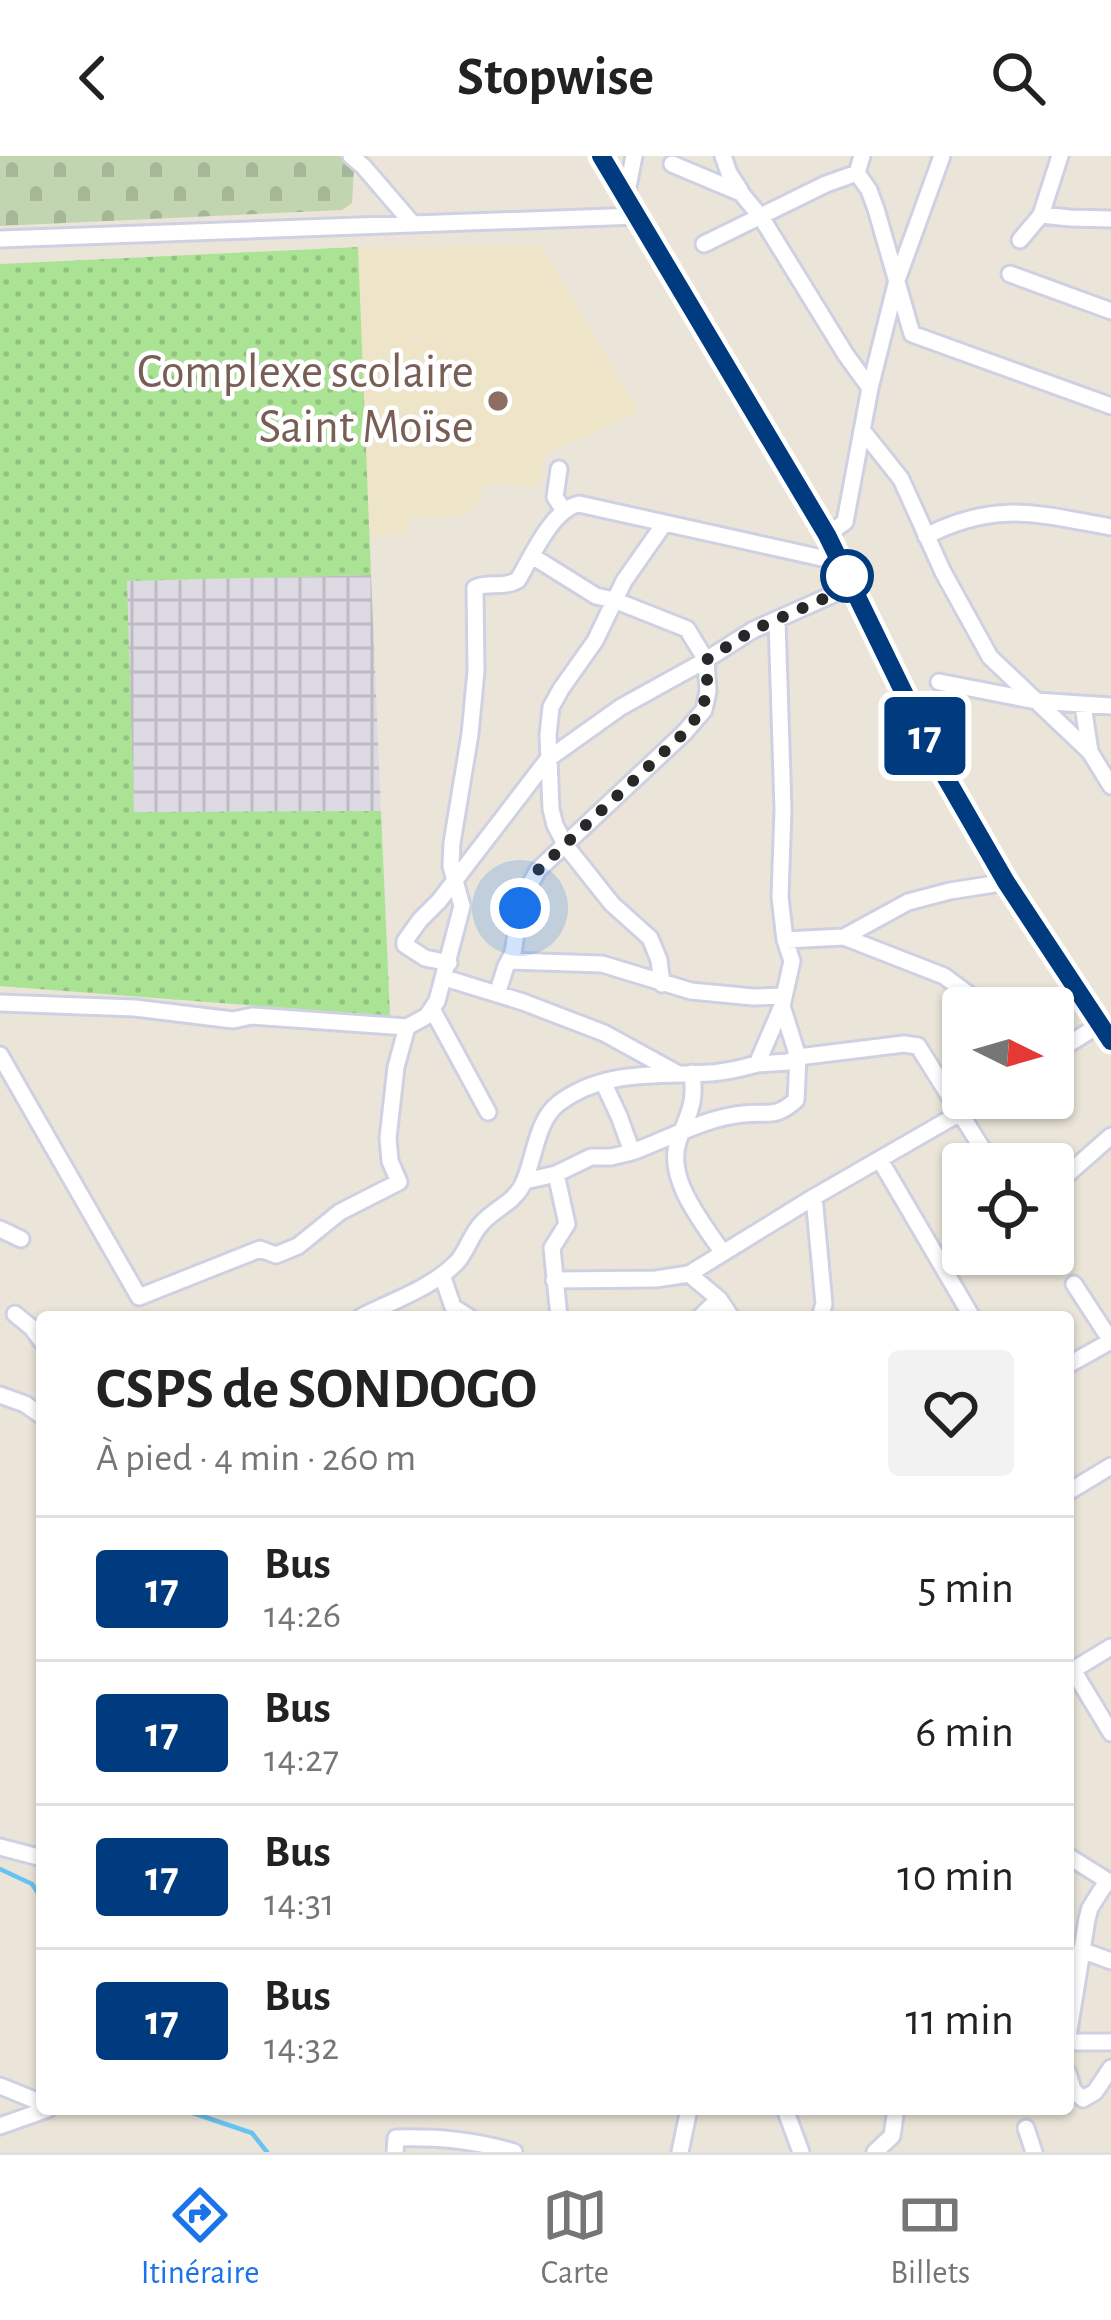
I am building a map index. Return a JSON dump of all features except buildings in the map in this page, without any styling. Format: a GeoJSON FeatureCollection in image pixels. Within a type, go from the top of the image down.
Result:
{"type":"FeatureCollection","features":[{"type":"Feature","properties":{"kind":"street"},"geometry":{"type":"LineString","coordinates":[[351,156],[412,223]]}},
{"type":"Feature","properties":{"kind":"street"},"geometry":{"type":"LineString","coordinates":[[602,156],[827,535],[942,771],[1006,882],[1105,1033],[1074,1046]]}},
{"type":"Feature","properties":{"kind":"street"},"geometry":{"type":"LineString","coordinates":[[626,197],[634,156]]}},
{"type":"Feature","properties":{"kind":"street"},"geometry":{"type":"LineString","coordinates":[[723,156],[741,193],[869,388]]}},
{"type":"Feature","properties":{"kind":"street"},"geometry":{"type":"LineString","coordinates":[[827,535],[844,522],[869,388],[897,280],[942,156]]}},
{"type":"Feature","properties":{"kind":"street"},"geometry":{"type":"LineString","coordinates":[[1020,240],[1041,214],[1060,156]]}},
{"type":"Feature","properties":{"kind":"street"},"geometry":{"type":"LineString","coordinates":[[672,164],[741,193]]}},
{"type":"Feature","properties":{"kind":"street"},"geometry":{"type":"LineString","coordinates":[[704,244],[860,164],[913,334],[1111,406]]}},
{"type":"Feature","properties":{"kind":"street"},"geometry":{"type":"LineString","coordinates":[[1041,214],[1111,219]]}},
{"type":"Feature","properties":{"kind":"street"},"geometry":{"type":"LineString","coordinates":[[0,238],[637,216]]}},
{"type":"Feature","properties":{"kind":"street"},"geometry":{"type":"LineString","coordinates":[[1010,274],[1111,311]]}},
{"type":"Feature","properties":{"kind":"street"},"geometry":{"type":"LineString","coordinates":[[862,430],[901,479],[943,572],[990,656],[1090,752],[1111,786]]}},
{"type":"Feature","properties":{"kind":"street"},"geometry":{"type":"LineString","coordinates":[[559,469],[556,497],[563,509]]}},
{"type":"Feature","properties":{"kind":"street"},"geometry":{"type":"LineString","coordinates":[[0,1004],[135,1008],[233,1020],[253,1016],[407,1027],[421,1022],[432,1009],[447,971],[462,906],[451,866],[476,670],[476,588],[509,586],[518,580],[563,509],[579,504],[840,562]]}},
{"type":"Feature","properties":{"kind":"street"},"geometry":{"type":"LineString","coordinates":[[926,536],[954,522],[1002,511],[1111,527]]}},
{"type":"Feature","properties":{"kind":"street"},"geometry":{"type":"LineString","coordinates":[[662,984],[650,938],[612,904],[554,826],[548,759],[551,707],[664,524]]}},
{"type":"Feature","properties":{"kind":"street"},"geometry":{"type":"LineString","coordinates":[[497,994],[516,939],[524,894],[538,870],[684,733],[704,710],[708,691],[706,660],[687,628],[596,596],[532,556]]}},
{"type":"Feature","properties":{"kind":"street"},"geometry":{"type":"LineString","coordinates":[[723,1253],[680,1184],[674,1166],[694,1101],[683,1073],[604,1034],[447,971],[414,952],[405,941],[548,759],[620,707],[753,630],[852,586]]}},
{"type":"Feature","properties":{"kind":"street"},"geometry":{"type":"LineString","coordinates":[[757,1064],[783,1001],[792,961],[780,897],[783,809],[778,620]]}},
{"type":"Feature","properties":{"kind":"street"},"geometry":{"type":"LineString","coordinates":[[939,682],[1036,701],[1111,706]]}},
{"type":"Feature","properties":{"kind":"street"},"geometry":{"type":"LineString","coordinates":[[1083,705],[1090,752]]}},
{"type":"Feature","properties":{"kind":"street"},"geometry":{"type":"LineString","coordinates":[[844,937],[908,902],[1006,882]]}},
{"type":"Feature","properties":{"kind":"street"},"geometry":{"type":"LineString","coordinates":[[785,940],[844,937],[944,976],[959,987]]}},
{"type":"Feature","properties":{"kind":"street"},"geometry":{"type":"LineString","coordinates":[[509,961],[602,964],[662,984],[783,1001]]}},
{"type":"Feature","properties":{"kind":"street"},"geometry":{"type":"LineString","coordinates":[[524,1181],[556,1174],[591,1157],[632,1152],[700,1124],[740,1114],[776,1115],[787,1109],[796,1100],[798,1057],[783,1001]]}},
{"type":"Feature","properties":{"kind":"street"},"geometry":{"type":"LineString","coordinates":[[432,1009],[488,1112]]}},
{"type":"Feature","properties":{"kind":"street"},"geometry":{"type":"LineString","coordinates":[[0,1055],[139,1298],[260,1249],[276,1256],[283,1253],[340,1212],[399,1182],[389,1161],[388,1138],[396,1067],[407,1027]]}},
{"type":"Feature","properties":{"kind":"street"},"geometry":{"type":"LineString","coordinates":[[373,1311],[442,1276],[462,1256],[483,1222],[508,1205],[524,1181],[538,1136],[554,1106],[603,1082],[620,1077],[718,1073],[798,1057],[915,1045],[942,1083]]}},
{"type":"Feature","properties":{"kind":"street"},"geometry":{"type":"LineString","coordinates":[[603,1082],[632,1152]]}},
{"type":"Feature","properties":{"kind":"street"},"geometry":{"type":"LineString","coordinates":[[554,1280],[689,1274],[952,1119]]}},
{"type":"Feature","properties":{"kind":"street"},"geometry":{"type":"LineString","coordinates":[[1074,1169],[1109,1140]]}},
{"type":"Feature","properties":{"kind":"street"},"geometry":{"type":"LineString","coordinates":[[880,1160],[968,1311]]}},
{"type":"Feature","properties":{"kind":"street"},"geometry":{"type":"LineString","coordinates":[[556,1174],[567,1224],[553,1242],[558,1311]]}},
{"type":"Feature","properties":{"kind":"street"},"geometry":{"type":"LineString","coordinates":[[814,1197],[826,1311]]}},
{"type":"Feature","properties":{"kind":"street"},"geometry":{"type":"LineString","coordinates":[[0,1229],[21,1239]]}},
{"type":"Feature","properties":{"kind":"street"},"geometry":{"type":"LineString","coordinates":[[689,1274],[726,1311]]}},
{"type":"Feature","properties":{"kind":"street"},"geometry":{"type":"LineString","coordinates":[[442,1276],[453,1307],[459,1311]]}},
{"type":"Feature","properties":{"kind":"street"},"geometry":{"type":"LineString","coordinates":[[1073,1284],[1111,1341],[1074,1363]]}},
{"type":"Feature","properties":{"kind":"street"},"geometry":{"type":"LineString","coordinates":[[707,1311],[719,1300]]}},
{"type":"Feature","properties":{"kind":"street"},"geometry":{"type":"LineString","coordinates":[[16,1314],[36,1334]]}},
{"type":"Feature","properties":{"kind":"street"},"geometry":{"type":"LineString","coordinates":[[0,1395],[36,1412]]}},
{"type":"Feature","properties":{"kind":"street"},"geometry":{"type":"LineString","coordinates":[[1074,1488],[1111,1466]]}},
{"type":"Feature","properties":{"kind":"street"},"geometry":{"type":"LineString","coordinates":[[1074,1670],[1111,1647]]}},
{"type":"Feature","properties":{"kind":"street"},"geometry":{"type":"LineString","coordinates":[[1074,1678],[1111,1733]]}},
{"type":"Feature","properties":{"kind":"street"},"geometry":{"type":"LineString","coordinates":[[0,1847],[36,1856]]}},
{"type":"Feature","properties":{"kind":"street"},"geometry":{"type":"LineString","coordinates":[[1074,1860],[1109,1882],[1090,1908],[1074,1998]]}},
{"type":"Feature","properties":{"kind":"street"},"geometry":{"type":"LineString","coordinates":[[1081,1950],[1111,1961]]}},
{"type":"Feature","properties":{"kind":"street"},"geometry":{"type":"LineString","coordinates":[[1074,2039],[1111,2042]]}},
{"type":"Feature","properties":{"kind":"street"},"geometry":{"type":"LineString","coordinates":[[1074,2091],[1083,2099],[1095,2092],[1111,2068]]}},
{"type":"Feature","properties":{"kind":"street"},"geometry":{"type":"LineString","coordinates":[[0,2086],[36,2102]]}},
{"type":"Feature","properties":{"kind":"street"},"geometry":{"type":"LineString","coordinates":[[0,2126],[36,2110]]}},
{"type":"Feature","properties":{"kind":"street"},"geometry":{"type":"LineString","coordinates":[[680,2152],[688,2115]]}},
{"type":"Feature","properties":{"kind":"street"},"geometry":{"type":"LineString","coordinates":[[786,2115],[801,2152]]}},
{"type":"Feature","properties":{"kind":"street"},"geometry":{"type":"LineString","coordinates":[[875,2152],[892,2136],[895,2115]]}},
{"type":"Feature","properties":{"kind":"street"},"geometry":{"type":"LineString","coordinates":[[1026,2128],[1034,2152]]}},
{"type":"Feature","properties":{"kind":"street"},"geometry":{"type":"LineString","coordinates":[[395,2152],[396,2138],[447,2138],[514,2152]]}},
{"type":"Feature","properties":{"kind":"shaded area","name":"Complexe scolaire Saint Moïse"},"geometry":{"type":"Polygon","coordinates":[[[541,246],[639,412],[544,455],[539,487],[484,483],[477,506],[458,517],[410,517],[409,533],[370,537],[358,247],[541,246]]]}},
{"type":"Feature","properties":{"kind":"shaded area"},"geometry":{"type":"Polygon","coordinates":[[[371,575],[381,811],[134,813],[126,581],[371,575]]]}},
{"type":"Feature","properties":{"kind":"green space"},"geometry":{"type":"Polygon","coordinates":[[[0,156],[341,156],[354,167],[352,203],[342,210],[0,226],[0,156]]]}},
{"type":"Feature","properties":{"kind":"green space"},"geometry":{"type":"Polygon","coordinates":[[[358,247],[371,575],[127,581],[134,812],[381,811],[390,1016],[0,986],[0,264],[358,247]]]}},
{"type":"Feature","properties":{"kind":"waterway"},"geometry":{"type":"LineString","coordinates":[[0,1869],[36,1890]]}},
{"type":"Feature","properties":{"kind":"waterway"},"geometry":{"type":"LineString","coordinates":[[199,2115],[252,2133],[267,2152]]}},
{"type":"Feature","properties":{"kind":"bus line","name":"17"},"geometry":{"type":"LineString","coordinates":[[601,156],[827,535],[942,771],[1006,882],[1111,1041]]}},
{"type":"Feature","properties":{"kind":"place","name":"Complexe scolaire Saint Moïse"},"geometry":{"type":"Point","coordinates":[498,401]}},
{"type":"Feature","properties":{"kind":"route"},"geometry":{"type":"LineString","coordinates":[[520,908],[538,870],[704,710],[706,660],[753,630],[852,586],[847,576]]}}]}
